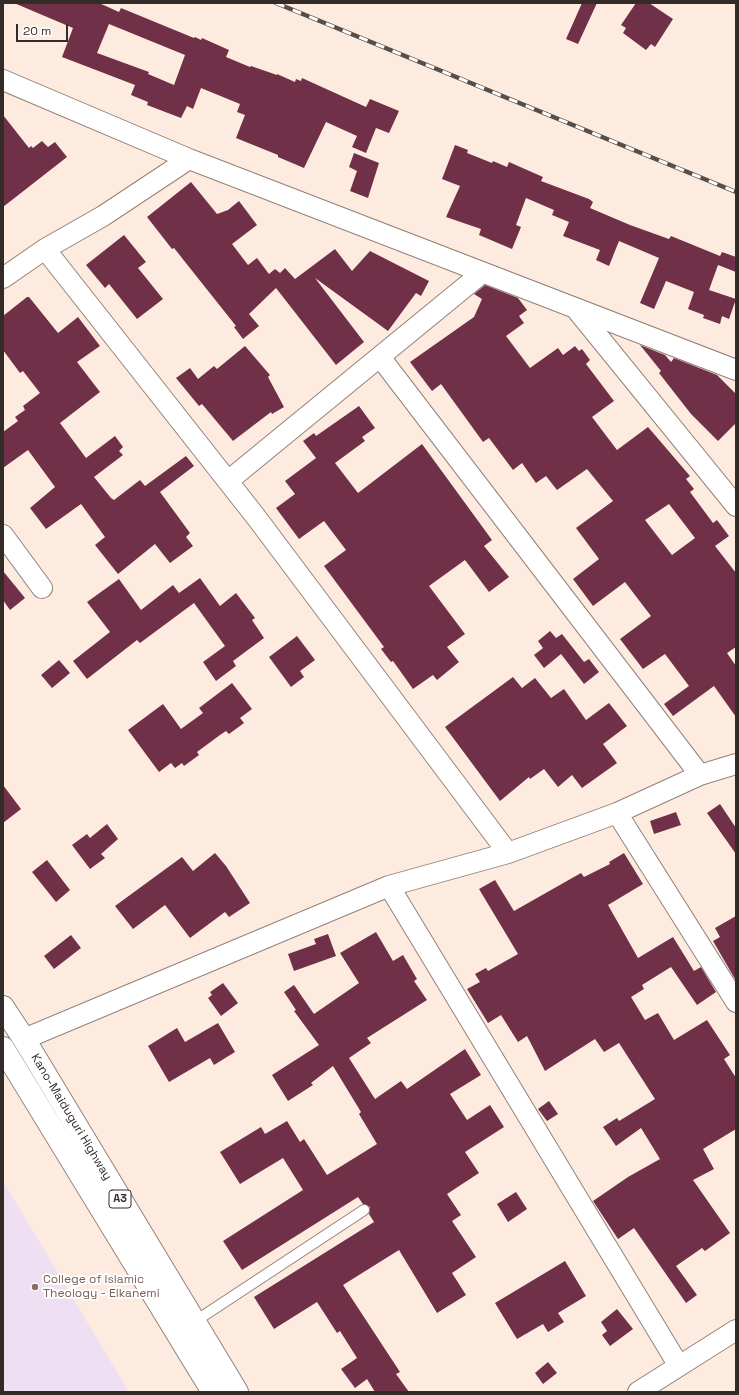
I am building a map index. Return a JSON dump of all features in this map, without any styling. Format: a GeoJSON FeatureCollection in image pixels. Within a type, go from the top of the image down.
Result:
{"type":"FeatureCollection","features":[{"type":"Feature","properties":{"kind":"highway","name":"Kano-Maiduguri Highway"},"geometry":{"type":"LineString","coordinates":[[3,1007],[24,1039],[237,1392]]}},
{"type":"Feature","properties":{"kind":"highway","name":"Kano-Maiduguri Highway"},"geometry":{"type":"LineString","coordinates":[[3,1048],[212,1392]]}},
{"type":"Feature","properties":{"kind":"street"},"geometry":{"type":"LineString","coordinates":[[3,80],[189,159],[736,370]]}},
{"type":"Feature","properties":{"kind":"street"},"geometry":{"type":"LineString","coordinates":[[3,278],[45,249],[103,216],[189,159]]}},
{"type":"Feature","properties":{"kind":"street"},"geometry":{"type":"LineString","coordinates":[[45,249],[228,481],[508,853]]}},
{"type":"Feature","properties":{"kind":"street"},"geometry":{"type":"LineString","coordinates":[[228,481],[482,273]]}},
{"type":"Feature","properties":{"kind":"street"},"geometry":{"type":"LineString","coordinates":[[574,308],[736,506]]}},
{"type":"Feature","properties":{"kind":"street"},"geometry":{"type":"LineString","coordinates":[[380,356],[700,775]]}},
{"type":"Feature","properties":{"kind":"street"},"geometry":{"type":"LineString","coordinates":[[3,535],[42,588]]}},
{"type":"Feature","properties":{"kind":"street"},"geometry":{"type":"LineString","coordinates":[[24,1039],[389,886],[508,853],[617,813],[700,775],[736,764]]}},
{"type":"Feature","properties":{"kind":"street"},"geometry":{"type":"LineString","coordinates":[[617,813],[736,1002]]}},
{"type":"Feature","properties":{"kind":"street"},"geometry":{"type":"LineString","coordinates":[[389,886],[679,1366]]}},
{"type":"Feature","properties":{"kind":"street"},"geometry":{"type":"LineString","coordinates":[[638,1392],[736,1330]]}},
{"type":"Feature","properties":{"kind":"lane"},"geometry":{"type":"LineString","coordinates":[[194,1322],[364,1210]]}},
{"type":"Feature","properties":{"kind":"shaded area","name":"College of Islamic Theology - Elkanemi"},"geometry":{"type":"Polygon","coordinates":[[[3,1181],[129,1392],[3,1392],[3,1181]]]}},
{"type":"Feature","properties":{"kind":"building"},"geometry":{"type":"Polygon","coordinates":[[[14,3],[99,3],[119,12],[121,8],[194,38],[195,37],[201,40],[202,38],[229,50],[226,57],[250,67],[251,66],[277,74],[295,82],[296,79],[301,81],[302,78],[366,107],[370,99],[399,111],[389,133],[376,128],[366,153],[352,147],[357,136],[326,122],[304,168],[278,157],[278,155],[236,138],[245,115],[237,112],[240,104],[201,88],[193,109],[187,106],[181,118],[147,105],[148,102],[131,95],[135,85],[62,57],[73,28],[14,3]],[[109,24],[97,53],[149,72],[148,74],[174,85],[185,55],[109,24]]]}},
{"type":"Feature","properties":{"kind":"building"},"geometry":{"type":"Polygon","coordinates":[[[582,3],[597,3],[578,44],[566,39],[582,3]]]}},
{"type":"Feature","properties":{"kind":"building"},"geometry":{"type":"Polygon","coordinates":[[[636,3],[649,3],[673,19],[655,47],[651,44],[646,50],[623,33],[626,28],[621,25],[636,3]]]}},
{"type":"Feature","properties":{"kind":"building"},"geometry":{"type":"Polygon","coordinates":[[[3,115],[29,148],[31,146],[33,148],[42,141],[48,147],[55,142],[67,157],[3,207],[3,115]]]}},
{"type":"Feature","properties":{"kind":"building"},"geometry":{"type":"Polygon","coordinates":[[[455,145],[468,150],[467,153],[492,163],[493,161],[507,167],[509,162],[543,177],[541,181],[589,199],[593,202],[590,208],[630,225],[669,239],[671,236],[720,256],[722,252],[736,257],[736,272],[718,265],[709,290],[736,299],[729,319],[722,316],[720,324],[703,318],[704,315],[688,309],[694,292],[666,281],[654,309],[640,303],[659,258],[619,241],[609,266],[596,260],[600,250],[563,236],[569,222],[552,215],[554,210],[526,198],[516,225],[521,227],[512,249],[479,235],[481,229],[446,217],[460,186],[442,179],[455,145]]]}},
{"type":"Feature","properties":{"kind":"building"},"geometry":{"type":"Polygon","coordinates":[[[354,153],[379,163],[368,198],[350,191],[357,171],[349,167],[354,153]]]}},
{"type":"Feature","properties":{"kind":"building"},"geometry":{"type":"Polygon","coordinates":[[[191,182],[217,214],[228,210],[239,201],[257,225],[232,244],[248,265],[257,258],[269,274],[275,269],[280,273],[285,268],[295,279],[335,249],[352,271],[370,251],[429,281],[421,296],[416,293],[388,331],[315,278],[364,342],[336,365],[276,288],[249,314],[259,326],[243,339],[234,327],[236,326],[174,248],[172,249],[147,217],[191,182]]]}},
{"type":"Feature","properties":{"kind":"building"},"geometry":{"type":"Polygon","coordinates":[[[124,235],[146,262],[138,268],[163,299],[137,319],[109,284],[105,288],[86,265],[124,235]]]}},
{"type":"Feature","properties":{"kind":"building"},"geometry":{"type":"Polygon","coordinates":[[[485,285],[518,298],[527,310],[519,316],[524,323],[506,336],[530,368],[558,348],[563,355],[575,346],[579,351],[582,349],[590,360],[586,364],[614,401],[592,417],[617,450],[648,427],[690,476],[686,479],[694,489],[690,492],[713,523],[717,520],[729,536],[715,546],[736,573],[736,647],[727,653],[736,666],[736,717],[714,686],[673,716],[664,704],[689,686],[665,654],[643,669],[620,639],[651,616],[625,582],[593,606],[573,579],[599,559],[576,528],[613,501],[587,469],[557,490],[546,476],[536,483],[522,463],[513,470],[489,438],[483,442],[441,384],[432,391],[410,362],[474,317],[482,299],[474,294],[485,285]],[[669,504],[645,520],[672,555],[695,538],[669,504]]]}},
{"type":"Feature","properties":{"kind":"building"},"geometry":{"type":"Polygon","coordinates":[[[29,297],[58,333],[78,317],[100,346],[77,362],[100,392],[60,423],[86,458],[115,436],[123,447],[119,451],[123,455],[94,477],[111,498],[114,500],[140,480],[145,486],[186,456],[194,466],[160,492],[190,533],[186,537],[193,546],[170,563],[155,544],[118,574],[95,545],[105,537],[81,504],[46,529],[30,508],[55,487],[28,450],[3,468],[3,432],[18,421],[15,417],[25,410],[23,406],[40,393],[23,371],[20,373],[3,350],[3,316],[29,297]]]}},
{"type":"Feature","properties":{"kind":"building"},"geometry":{"type":"Polygon","coordinates":[[[640,345],[665,355],[671,362],[674,358],[717,375],[736,394],[736,423],[718,441],[691,414],[659,373],[661,371],[640,345]]]}},
{"type":"Feature","properties":{"kind":"building"},"geometry":{"type":"Polygon","coordinates":[[[245,346],[270,375],[268,377],[284,407],[272,414],[271,412],[233,441],[202,404],[199,406],[176,378],[190,368],[198,379],[214,366],[217,369],[245,346]]]}},
{"type":"Feature","properties":{"kind":"building"},"geometry":{"type":"Polygon","coordinates":[[[359,406],[375,428],[362,437],[365,441],[335,463],[358,493],[422,444],[492,540],[484,546],[509,577],[489,592],[465,560],[429,586],[465,634],[447,647],[459,662],[437,680],[433,675],[413,689],[393,661],[391,662],[381,649],[384,647],[324,566],[346,550],[324,521],[299,539],[276,508],[295,494],[285,481],[316,458],[303,441],[314,433],[316,436],[359,406]]]}},
{"type":"Feature","properties":{"kind":"building"},"geometry":{"type":"Polygon","coordinates":[[[3,571],[25,598],[10,610],[3,600],[3,571]]]}},
{"type":"Feature","properties":{"kind":"building"},"geometry":{"type":"Polygon","coordinates":[[[200,578],[220,606],[236,593],[255,618],[252,620],[264,638],[233,661],[236,666],[216,681],[203,662],[225,646],[194,603],[140,643],[137,640],[87,679],[73,661],[110,632],[87,602],[119,579],[141,610],[173,585],[179,593],[200,578]]]}},
{"type":"Feature","properties":{"kind":"building"},"geometry":{"type":"Polygon","coordinates":[[[550,631],[556,638],[562,634],[584,662],[589,659],[599,672],[584,684],[561,654],[544,668],[534,655],[543,648],[538,641],[550,631]]]}},
{"type":"Feature","properties":{"kind":"building"},"geometry":{"type":"Polygon","coordinates":[[[297,636],[315,660],[300,671],[304,677],[291,687],[269,657],[297,636]]]}},
{"type":"Feature","properties":{"kind":"building"},"geometry":{"type":"Polygon","coordinates":[[[59,660],[70,673],[52,688],[41,675],[59,660]]]}},
{"type":"Feature","properties":{"kind":"building"},"geometry":{"type":"Polygon","coordinates":[[[513,677],[522,688],[535,678],[551,698],[564,689],[586,720],[609,703],[627,726],[603,744],[617,763],[582,788],[572,775],[558,787],[544,769],[530,779],[529,777],[500,801],[445,727],[513,677]]]}},
{"type":"Feature","properties":{"kind":"building"},"geometry":{"type":"Polygon","coordinates":[[[232,683],[252,709],[240,718],[244,723],[229,734],[226,731],[220,735],[197,752],[199,755],[184,766],[182,763],[175,768],[171,763],[159,772],[128,730],[163,704],[181,729],[203,713],[199,708],[232,683]]]}},
{"type":"Feature","properties":{"kind":"building"},"geometry":{"type":"Polygon","coordinates":[[[3,785],[21,809],[3,823],[3,785]]]}},
{"type":"Feature","properties":{"kind":"building"},"geometry":{"type":"Polygon","coordinates":[[[720,804],[736,828],[736,854],[707,813],[720,804]]]}},
{"type":"Feature","properties":{"kind":"building"},"geometry":{"type":"Polygon","coordinates":[[[676,812],[681,825],[654,834],[650,821],[676,812]]]}},
{"type":"Feature","properties":{"kind":"building"},"geometry":{"type":"Polygon","coordinates":[[[107,824],[118,839],[101,854],[105,858],[90,869],[72,845],[87,834],[90,838],[107,824]]]}},
{"type":"Feature","properties":{"kind":"building"},"geometry":{"type":"Polygon","coordinates":[[[215,853],[226,866],[250,903],[229,917],[225,912],[190,938],[165,905],[133,929],[115,906],[182,857],[193,871],[215,853]]]}},
{"type":"Feature","properties":{"kind":"building"},"geometry":{"type":"Polygon","coordinates":[[[624,853],[643,884],[608,905],[638,958],[673,937],[694,971],[701,967],[716,992],[697,1005],[671,967],[642,985],[644,989],[631,997],[645,1020],[658,1013],[674,1040],[707,1020],[730,1055],[724,1059],[736,1078],[736,1129],[703,1149],[714,1169],[693,1180],[730,1233],[705,1251],[702,1248],[676,1266],[697,1295],[686,1303],[634,1228],[618,1239],[593,1201],[628,1177],[660,1159],[641,1128],[616,1146],[603,1127],[617,1118],[619,1121],[655,1099],[619,1043],[604,1052],[595,1039],[545,1071],[527,1036],[518,1042],[501,1015],[488,1023],[467,989],[480,982],[475,974],[486,968],[488,971],[518,954],[479,889],[495,880],[514,911],[581,873],[584,877],[610,864],[609,862],[624,853]]]}},
{"type":"Feature","properties":{"kind":"building"},"geometry":{"type":"Polygon","coordinates":[[[47,860],[70,890],[56,902],[32,872],[47,860]]]}},
{"type":"Feature","properties":{"kind":"building"},"geometry":{"type":"Polygon","coordinates":[[[736,916],[735,979],[713,941],[720,937],[715,928],[736,916]]]}},
{"type":"Feature","properties":{"kind":"building"},"geometry":{"type":"Polygon","coordinates":[[[376,932],[393,961],[403,955],[417,979],[414,981],[427,1000],[367,1038],[371,1043],[349,1058],[375,1099],[401,1081],[407,1089],[465,1049],[481,1075],[450,1094],[467,1120],[490,1105],[504,1127],[465,1152],[479,1173],[447,1194],[461,1215],[452,1221],[476,1257],[452,1273],[466,1295],[437,1313],[399,1250],[343,1285],[400,1372],[396,1374],[409,1392],[375,1392],[367,1379],[355,1388],[341,1369],[357,1358],[340,1331],[337,1333],[317,1302],[274,1329],[254,1297],[374,1222],[369,1214],[370,1207],[363,1204],[358,1197],[242,1270],[223,1241],[303,1190],[283,1158],[240,1184],[220,1152],[261,1127],[265,1134],[287,1121],[300,1142],[304,1139],[327,1175],[377,1144],[359,1114],[361,1112],[333,1066],[311,1083],[313,1085],[288,1101],[272,1075],[319,1045],[294,1011],[296,1010],[284,992],[294,985],[314,1014],[359,983],[340,953],[376,932]]]}},
{"type":"Feature","properties":{"kind":"building"},"geometry":{"type":"Polygon","coordinates":[[[328,934],[336,956],[294,971],[288,954],[316,944],[314,939],[328,934]]]}},
{"type":"Feature","properties":{"kind":"building"},"geometry":{"type":"Polygon","coordinates":[[[71,935],[81,948],[54,969],[44,956],[71,935]]]}},
{"type":"Feature","properties":{"kind":"building"},"geometry":{"type":"Polygon","coordinates":[[[223,983],[238,1003],[221,1016],[208,998],[212,995],[210,992],[223,983]]]}},
{"type":"Feature","properties":{"kind":"building"},"geometry":{"type":"Polygon","coordinates":[[[218,1023],[235,1052],[214,1065],[210,1058],[169,1082],[148,1046],[177,1028],[185,1042],[218,1023]]]}},
{"type":"Feature","properties":{"kind":"building"},"geometry":{"type":"Polygon","coordinates":[[[549,1101],[558,1114],[547,1121],[538,1109],[549,1101]]]}},
{"type":"Feature","properties":{"kind":"building"},"geometry":{"type":"Polygon","coordinates":[[[516,1192],[527,1209],[508,1222],[497,1204],[516,1192]]]}},
{"type":"Feature","properties":{"kind":"building"},"geometry":{"type":"Polygon","coordinates":[[[565,1261],[586,1296],[558,1313],[564,1322],[548,1332],[543,1324],[517,1339],[495,1303],[565,1261]]]}},
{"type":"Feature","properties":{"kind":"building"},"geometry":{"type":"Polygon","coordinates":[[[617,1309],[633,1329],[610,1346],[602,1335],[607,1331],[601,1322],[617,1309]]]}},
{"type":"Feature","properties":{"kind":"building"},"geometry":{"type":"Polygon","coordinates":[[[548,1362],[557,1373],[543,1384],[535,1373],[548,1362]]]}},
{"type":"Feature","properties":{"kind":"railway"},"geometry":{"type":"LineString","coordinates":[[276,3],[736,192]]}},
{"type":"Feature","properties":{"kind":"place","name":"College of Islamic Theology - Elkanemi"},"geometry":{"type":"Point","coordinates":[35,1287]}}]}
